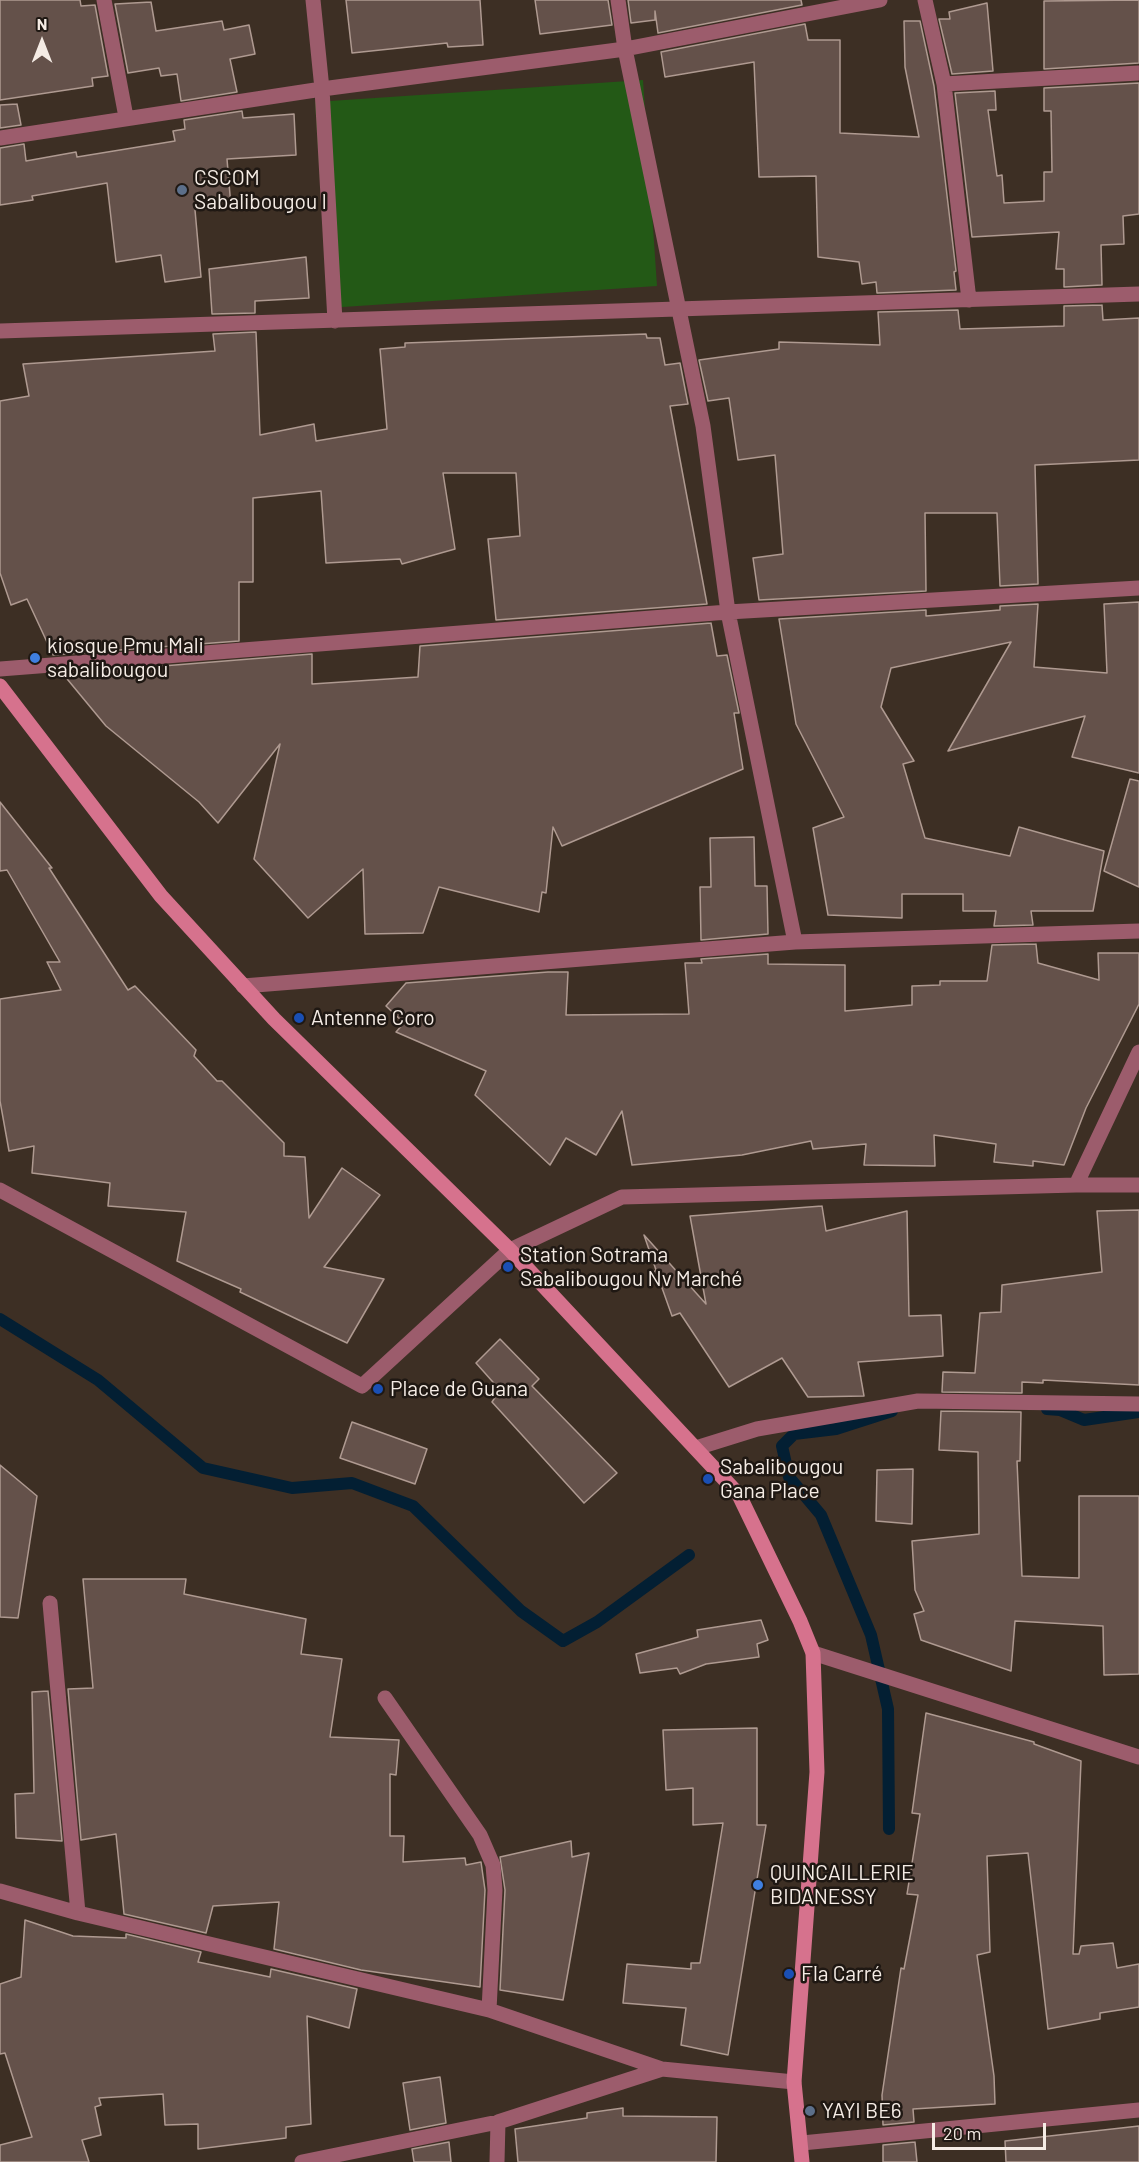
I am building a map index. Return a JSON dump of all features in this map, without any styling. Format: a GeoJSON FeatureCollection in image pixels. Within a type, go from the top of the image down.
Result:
{"type":"FeatureCollection","features":[{"type":"Feature","properties":{"kind":"main road"},"geometry":{"type":"LineString","coordinates":[[0,686],[161,896],[243,986],[510,1250],[739,1495],[813,1653],[817,1772],[794,2082],[802,2162]]}},
{"type":"Feature","properties":{"kind":"street"},"geometry":{"type":"LineString","coordinates":[[104,0],[126,117]]}},
{"type":"Feature","properties":{"kind":"street"},"geometry":{"type":"LineString","coordinates":[[313,0],[322,89],[335,321]]}},
{"type":"Feature","properties":{"kind":"street"},"geometry":{"type":"LineString","coordinates":[[618,0],[703,426],[728,612],[795,942]]}},
{"type":"Feature","properties":{"kind":"street"},"geometry":{"type":"LineString","coordinates":[[0,138],[126,117],[322,89],[626,49],[880,0]]}},
{"type":"Feature","properties":{"kind":"street"},"geometry":{"type":"LineString","coordinates":[[925,0],[944,84],[969,300]]}},
{"type":"Feature","properties":{"kind":"street"},"geometry":{"type":"LineString","coordinates":[[944,84],[1139,73]]}},
{"type":"Feature","properties":{"kind":"street"},"geometry":{"type":"LineString","coordinates":[[0,331],[1139,294]]}},
{"type":"Feature","properties":{"kind":"street"},"geometry":{"type":"LineString","coordinates":[[0,669],[728,612],[1139,588]]}},
{"type":"Feature","properties":{"kind":"street"},"geometry":{"type":"LineString","coordinates":[[243,986],[795,942],[1139,931]]}},
{"type":"Feature","properties":{"kind":"street"},"geometry":{"type":"LineString","coordinates":[[1076,1185],[1139,1052]]}},
{"type":"Feature","properties":{"kind":"street"},"geometry":{"type":"LineString","coordinates":[[0,1190],[362,1386],[510,1250],[622,1197],[1139,1185]]}},
{"type":"Feature","properties":{"kind":"street"},"geometry":{"type":"LineString","coordinates":[[696,1448],[757,1429],[918,1401],[1139,1404]]}},
{"type":"Feature","properties":{"kind":"street"},"geometry":{"type":"LineString","coordinates":[[50,1603],[78,1913]]}},
{"type":"Feature","properties":{"kind":"street"},"geometry":{"type":"LineString","coordinates":[[813,1653],[1139,1757]]}},
{"type":"Feature","properties":{"kind":"street"},"geometry":{"type":"LineString","coordinates":[[384,1698],[480,1835],[494,1865],[495,1890],[489,2010]]}},
{"type":"Feature","properties":{"kind":"street"},"geometry":{"type":"LineString","coordinates":[[0,1891],[78,1913],[489,2010],[662,2069],[794,2082]]}},
{"type":"Feature","properties":{"kind":"street"},"geometry":{"type":"LineString","coordinates":[[302,2162],[498,2122],[662,2069]]}},
{"type":"Feature","properties":{"kind":"street"},"geometry":{"type":"LineString","coordinates":[[802,2144],[1139,2110]]}},
{"type":"Feature","properties":{"kind":"street"},"geometry":{"type":"LineString","coordinates":[[497,2162],[498,2122]]}},
{"type":"Feature","properties":{"kind":"green space"},"geometry":{"type":"Polygon","coordinates":[[[643,80],[657,286],[328,308],[315,102],[643,80]]]}},
{"type":"Feature","properties":{"kind":"building"},"geometry":{"type":"Polygon","coordinates":[[[0,0],[80,0],[81,6],[95,5],[108,76],[92,78],[93,86],[0,100],[0,0]]]}},
{"type":"Feature","properties":{"kind":"building"},"geometry":{"type":"Polygon","coordinates":[[[346,0],[480,0],[483,45],[448,47],[447,43],[352,53],[346,0]]]}},
{"type":"Feature","properties":{"kind":"building"},"geometry":{"type":"Polygon","coordinates":[[[535,0],[608,0],[612,25],[540,34],[535,0]]]}},
{"type":"Feature","properties":{"kind":"building"},"geometry":{"type":"Polygon","coordinates":[[[628,0],[801,0],[802,5],[658,33],[655,11],[655,20],[631,23],[628,0]]]}},
{"type":"Feature","properties":{"kind":"building"},"geometry":{"type":"Polygon","coordinates":[[[1139,0],[1139,63],[1044,69],[1044,1],[1139,0]]]}},
{"type":"Feature","properties":{"kind":"building"},"geometry":{"type":"Polygon","coordinates":[[[151,2],[156,31],[222,21],[224,30],[249,25],[255,54],[230,59],[237,92],[181,101],[177,74],[161,76],[159,68],[128,73],[115,4],[151,2]]]}},
{"type":"Feature","properties":{"kind":"building"},"geometry":{"type":"Polygon","coordinates":[[[987,3],[993,71],[952,74],[939,19],[950,19],[949,12],[987,3]]]}},
{"type":"Feature","properties":{"kind":"building"},"geometry":{"type":"Polygon","coordinates":[[[904,21],[920,21],[934,86],[956,271],[954,272],[956,290],[877,293],[876,282],[862,284],[859,262],[818,257],[816,176],[759,177],[754,62],[665,77],[661,52],[805,24],[808,40],[840,40],[840,133],[919,137],[905,67],[904,21]]]}},
{"type":"Feature","properties":{"kind":"building"},"geometry":{"type":"Polygon","coordinates":[[[1139,83],[1139,214],[1123,216],[1124,244],[1101,245],[1102,285],[1064,287],[1064,269],[1056,269],[1059,232],[972,237],[955,93],[995,91],[996,110],[988,110],[997,176],[1002,175],[1004,203],[1044,201],[1044,172],[1052,172],[1051,111],[1044,111],[1044,88],[1139,83]]]}},
{"type":"Feature","properties":{"kind":"building"},"geometry":{"type":"Polygon","coordinates":[[[17,104],[21,125],[0,128],[0,105],[17,104]]]}},
{"type":"Feature","properties":{"kind":"building"},"geometry":{"type":"Polygon","coordinates":[[[242,111],[243,118],[294,114],[296,155],[227,159],[231,207],[195,210],[201,277],[165,282],[161,255],[116,262],[107,183],[32,196],[33,200],[0,205],[0,148],[24,144],[26,161],[76,152],[77,157],[175,141],[173,131],[185,129],[184,120],[242,111]]]}},
{"type":"Feature","properties":{"kind":"building"},"geometry":{"type":"Polygon","coordinates":[[[306,257],[309,298],[255,301],[255,313],[212,314],[209,269],[306,257]]]}},
{"type":"Feature","properties":{"kind":"building"},"geometry":{"type":"Polygon","coordinates":[[[1102,305],[1103,320],[1139,318],[1139,460],[1035,465],[1038,584],[1000,586],[997,513],[925,513],[926,591],[759,600],[753,558],[783,554],[775,455],[738,460],[729,398],[708,401],[699,360],[779,349],[779,342],[880,345],[878,312],[958,310],[960,329],[1064,326],[1064,306],[1102,305]]]}},
{"type":"Feature","properties":{"kind":"building"},"geometry":{"type":"Polygon","coordinates":[[[256,332],[260,435],[314,424],[316,441],[387,429],[380,349],[405,347],[405,343],[646,334],[647,338],[660,338],[665,365],[680,363],[688,404],[670,406],[707,604],[496,620],[488,539],[520,536],[516,473],[443,473],[455,549],[402,564],[400,559],[326,563],[321,491],[253,498],[253,582],[239,582],[239,641],[53,655],[27,599],[11,605],[0,573],[0,401],[29,396],[23,364],[215,351],[213,334],[256,332]]]}},
{"type":"Feature","properties":{"kind":"building"},"geometry":{"type":"Polygon","coordinates":[[[1139,602],[1139,773],[1072,757],[1085,716],[948,751],[1011,642],[891,668],[881,707],[914,761],[903,764],[925,838],[1010,856],[1019,827],[1104,851],[1093,911],[1031,911],[1033,925],[994,926],[996,911],[963,911],[963,894],[902,894],[902,918],[828,915],[813,828],[844,817],[796,724],[779,619],[926,610],[926,616],[1000,610],[1000,606],[1038,604],[1034,667],[1107,673],[1104,604],[1139,602]]]}},
{"type":"Feature","properties":{"kind":"building"},"geometry":{"type":"Polygon","coordinates":[[[711,623],[717,656],[727,655],[739,713],[734,713],[743,769],[562,846],[553,827],[546,893],[542,892],[539,912],[439,887],[423,933],[365,934],[363,869],[308,918],[254,859],[280,744],[218,823],[199,802],[106,726],[63,674],[312,654],[312,684],[418,677],[420,646],[711,623]]]}},
{"type":"Feature","properties":{"kind":"building"},"geometry":{"type":"Polygon","coordinates":[[[1130,779],[1139,781],[1139,887],[1104,871],[1130,779]]]}},
{"type":"Feature","properties":{"kind":"building"},"geometry":{"type":"Polygon","coordinates":[[[0,802],[52,868],[49,868],[128,990],[135,986],[196,1050],[194,1056],[217,1081],[222,1081],[284,1143],[284,1156],[305,1157],[309,1218],[342,1168],[380,1195],[324,1267],[384,1279],[347,1343],[240,1292],[241,1289],[177,1261],[186,1212],[108,1206],[110,1183],[32,1173],[34,1146],[9,1151],[0,1101],[0,999],[61,990],[47,962],[60,962],[7,870],[0,871],[0,802]]]}},
{"type":"Feature","properties":{"kind":"building"},"geometry":{"type":"Polygon","coordinates":[[[754,837],[755,886],[767,886],[768,934],[701,940],[700,887],[711,887],[710,838],[754,837]]]}},
{"type":"Feature","properties":{"kind":"building"},"geometry":{"type":"Polygon","coordinates":[[[1036,944],[1038,963],[1099,980],[1098,953],[1139,953],[1139,1004],[1086,1108],[1064,1165],[1033,1161],[1033,1166],[994,1162],[996,1144],[934,1135],[935,1166],[864,1165],[866,1144],[813,1149],[811,1141],[742,1155],[632,1165],[622,1111],[596,1155],[566,1138],[550,1165],[475,1095],[486,1071],[396,1032],[404,1023],[386,1006],[406,983],[568,972],[566,1015],[689,1014],[685,963],[702,963],[701,959],[768,954],[768,964],[845,965],[845,1011],[912,1005],[912,986],[940,985],[940,981],[987,981],[992,945],[1036,944]]]}},
{"type":"Feature","properties":{"kind":"building"},"geometry":{"type":"Polygon","coordinates":[[[822,1206],[826,1231],[907,1211],[909,1316],[941,1315],[943,1356],[858,1362],[864,1396],[808,1397],[782,1358],[729,1387],[680,1313],[672,1316],[661,1285],[653,1273],[656,1270],[644,1235],[706,1304],[690,1216],[822,1206]]]}},
{"type":"Feature","properties":{"kind":"building"},"geometry":{"type":"Polygon","coordinates":[[[1139,1210],[1139,1385],[1043,1380],[1043,1383],[1022,1382],[1022,1393],[942,1392],[943,1372],[975,1373],[980,1313],[1001,1312],[1002,1285],[1102,1272],[1097,1211],[1139,1210]]]}},
{"type":"Feature","properties":{"kind":"building"},"geometry":{"type":"Polygon","coordinates":[[[500,1339],[539,1379],[532,1386],[617,1473],[584,1503],[492,1402],[500,1390],[476,1363],[500,1339]]]}},
{"type":"Feature","properties":{"kind":"building"},"geometry":{"type":"Polygon","coordinates":[[[941,1411],[1021,1412],[1020,1461],[1017,1461],[1022,1576],[1079,1578],[1079,1496],[1139,1496],[1139,1674],[1104,1675],[1103,1626],[1015,1621],[1011,1671],[921,1640],[914,1614],[924,1611],[915,1590],[912,1541],[979,1534],[978,1452],[939,1450],[941,1411]]]}},
{"type":"Feature","properties":{"kind":"building"},"geometry":{"type":"Polygon","coordinates":[[[352,1422],[427,1449],[415,1484],[340,1458],[352,1422]]]}},
{"type":"Feature","properties":{"kind":"building"},"geometry":{"type":"Polygon","coordinates":[[[0,1465],[37,1496],[18,1618],[0,1617],[0,1465]]]}},
{"type":"Feature","properties":{"kind":"building"},"geometry":{"type":"Polygon","coordinates":[[[913,1469],[912,1524],[876,1521],[877,1470],[913,1469]]]}},
{"type":"Feature","properties":{"kind":"building"},"geometry":{"type":"Polygon","coordinates":[[[83,1579],[186,1579],[184,1594],[306,1619],[301,1654],[342,1659],[330,1737],[399,1740],[396,1775],[390,1774],[390,1836],[404,1836],[403,1862],[465,1858],[466,1865],[481,1862],[485,1890],[480,1987],[361,1970],[274,1949],[279,1902],[213,1906],[206,1933],[124,1914],[116,1834],[81,1840],[68,1689],[93,1688],[83,1579]]]}},
{"type":"Feature","properties":{"kind":"building"},"geometry":{"type":"Polygon","coordinates":[[[761,1620],[768,1640],[757,1644],[759,1657],[706,1664],[680,1674],[677,1668],[640,1673],[636,1654],[698,1637],[697,1630],[761,1620]]]}},
{"type":"Feature","properties":{"kind":"building"},"geometry":{"type":"Polygon","coordinates":[[[48,1691],[62,1841],[16,1838],[15,1794],[34,1793],[32,1692],[48,1691]]]}},
{"type":"Feature","properties":{"kind":"building"},"geometry":{"type":"Polygon","coordinates":[[[926,1713],[1034,1742],[1034,1744],[1081,1761],[1073,1954],[1079,1954],[1081,1946],[1113,1943],[1117,1968],[1139,1964],[1139,2007],[1100,2013],[1100,2019],[1048,2029],[1028,1853],[987,1856],[990,1952],[977,1955],[994,2076],[995,2104],[913,2109],[914,2122],[883,2125],[882,2095],[901,1968],[904,1969],[918,1895],[907,1894],[920,1814],[912,1813],[926,1713]]]}},
{"type":"Feature","properties":{"kind":"building"},"geometry":{"type":"Polygon","coordinates":[[[757,1728],[757,1825],[766,1825],[728,2055],[681,2045],[686,2008],[623,2003],[627,1964],[691,1969],[691,1963],[700,1963],[723,1823],[693,1825],[693,1788],[666,1790],[663,1730],[757,1728]]]}},
{"type":"Feature","properties":{"kind":"building"},"geometry":{"type":"Polygon","coordinates":[[[571,1841],[572,1857],[589,1853],[563,2000],[500,1990],[505,1890],[500,1857],[571,1841]]]}},
{"type":"Feature","properties":{"kind":"building"},"geometry":{"type":"Polygon","coordinates":[[[25,1920],[73,1936],[126,1938],[126,1934],[201,1952],[198,1962],[270,1977],[271,1969],[357,1989],[349,2028],[307,2016],[311,2124],[286,2127],[286,2138],[198,2149],[198,2124],[165,2125],[163,2094],[99,2098],[101,2105],[95,2107],[101,2135],[82,2140],[89,2162],[0,2162],[0,2145],[32,2137],[5,2053],[0,2054],[0,1984],[21,1977],[25,1920]]]}},
{"type":"Feature","properties":{"kind":"building"},"geometry":{"type":"Polygon","coordinates":[[[440,2077],[446,2123],[410,2130],[403,2083],[440,2077]]]}},
{"type":"Feature","properties":{"kind":"building"},"geometry":{"type":"Polygon","coordinates":[[[623,2108],[623,2116],[717,2117],[716,2162],[518,2162],[515,2129],[587,2118],[587,2113],[623,2108]]]}},
{"type":"Feature","properties":{"kind":"building"},"geometry":{"type":"Polygon","coordinates":[[[1139,2126],[1139,2162],[1006,2162],[1005,2141],[1139,2126]]]}},
{"type":"Feature","properties":{"kind":"building"},"geometry":{"type":"Polygon","coordinates":[[[449,2142],[451,2162],[414,2162],[412,2149],[449,2142]]]}},
{"type":"Feature","properties":{"kind":"building"},"geometry":{"type":"Polygon","coordinates":[[[915,2142],[917,2162],[883,2162],[883,2145],[915,2142]]]}},
{"type":"Feature","properties":{"kind":"waterway"},"geometry":{"type":"LineString","coordinates":[[0,1319],[98,1380],[203,1468],[292,1488],[352,1483],[413,1506],[521,1611],[563,1641],[597,1622],[689,1555]]}},
{"type":"Feature","properties":{"kind":"waterway"},"geometry":{"type":"LineString","coordinates":[[1047,1409],[1060,1410],[1084,1420],[1139,1412]]}},
{"type":"Feature","properties":{"kind":"waterway"},"geometry":{"type":"LineString","coordinates":[[889,1829],[888,1709],[871,1635],[821,1515],[789,1477],[782,1446],[794,1434],[836,1429],[892,1411]]}},
{"type":"Feature","properties":{"kind":"place","name":"CSCOM Sabalibougou I"},"geometry":{"type":"Point","coordinates":[182,190]}},
{"type":"Feature","properties":{"kind":"place","name":"kiosque Pmu Mali sabalibougou"},"geometry":{"type":"Point","coordinates":[35,658]}},
{"type":"Feature","properties":{"kind":"place","name":"Antenne Coro"},"geometry":{"type":"Point","coordinates":[299,1018]}},
{"type":"Feature","properties":{"kind":"place","name":"Station Sotrama Sabalibougou Nv Marché"},"geometry":{"type":"Point","coordinates":[508,1267]}},
{"type":"Feature","properties":{"kind":"place","name":"Place de Guana"},"geometry":{"type":"Point","coordinates":[378,1389]}},
{"type":"Feature","properties":{"kind":"place","name":"Sabalibougou Gana Place"},"geometry":{"type":"Point","coordinates":[708,1479]}},
{"type":"Feature","properties":{"kind":"place","name":"QUINCAILLERIE BIDANESSY"},"geometry":{"type":"Point","coordinates":[758,1885]}},
{"type":"Feature","properties":{"kind":"place","name":"Fla Carré"},"geometry":{"type":"Point","coordinates":[789,1974]}},
{"type":"Feature","properties":{"kind":"place","name":"YAYI BE6"},"geometry":{"type":"Point","coordinates":[810,2111]}}]}
